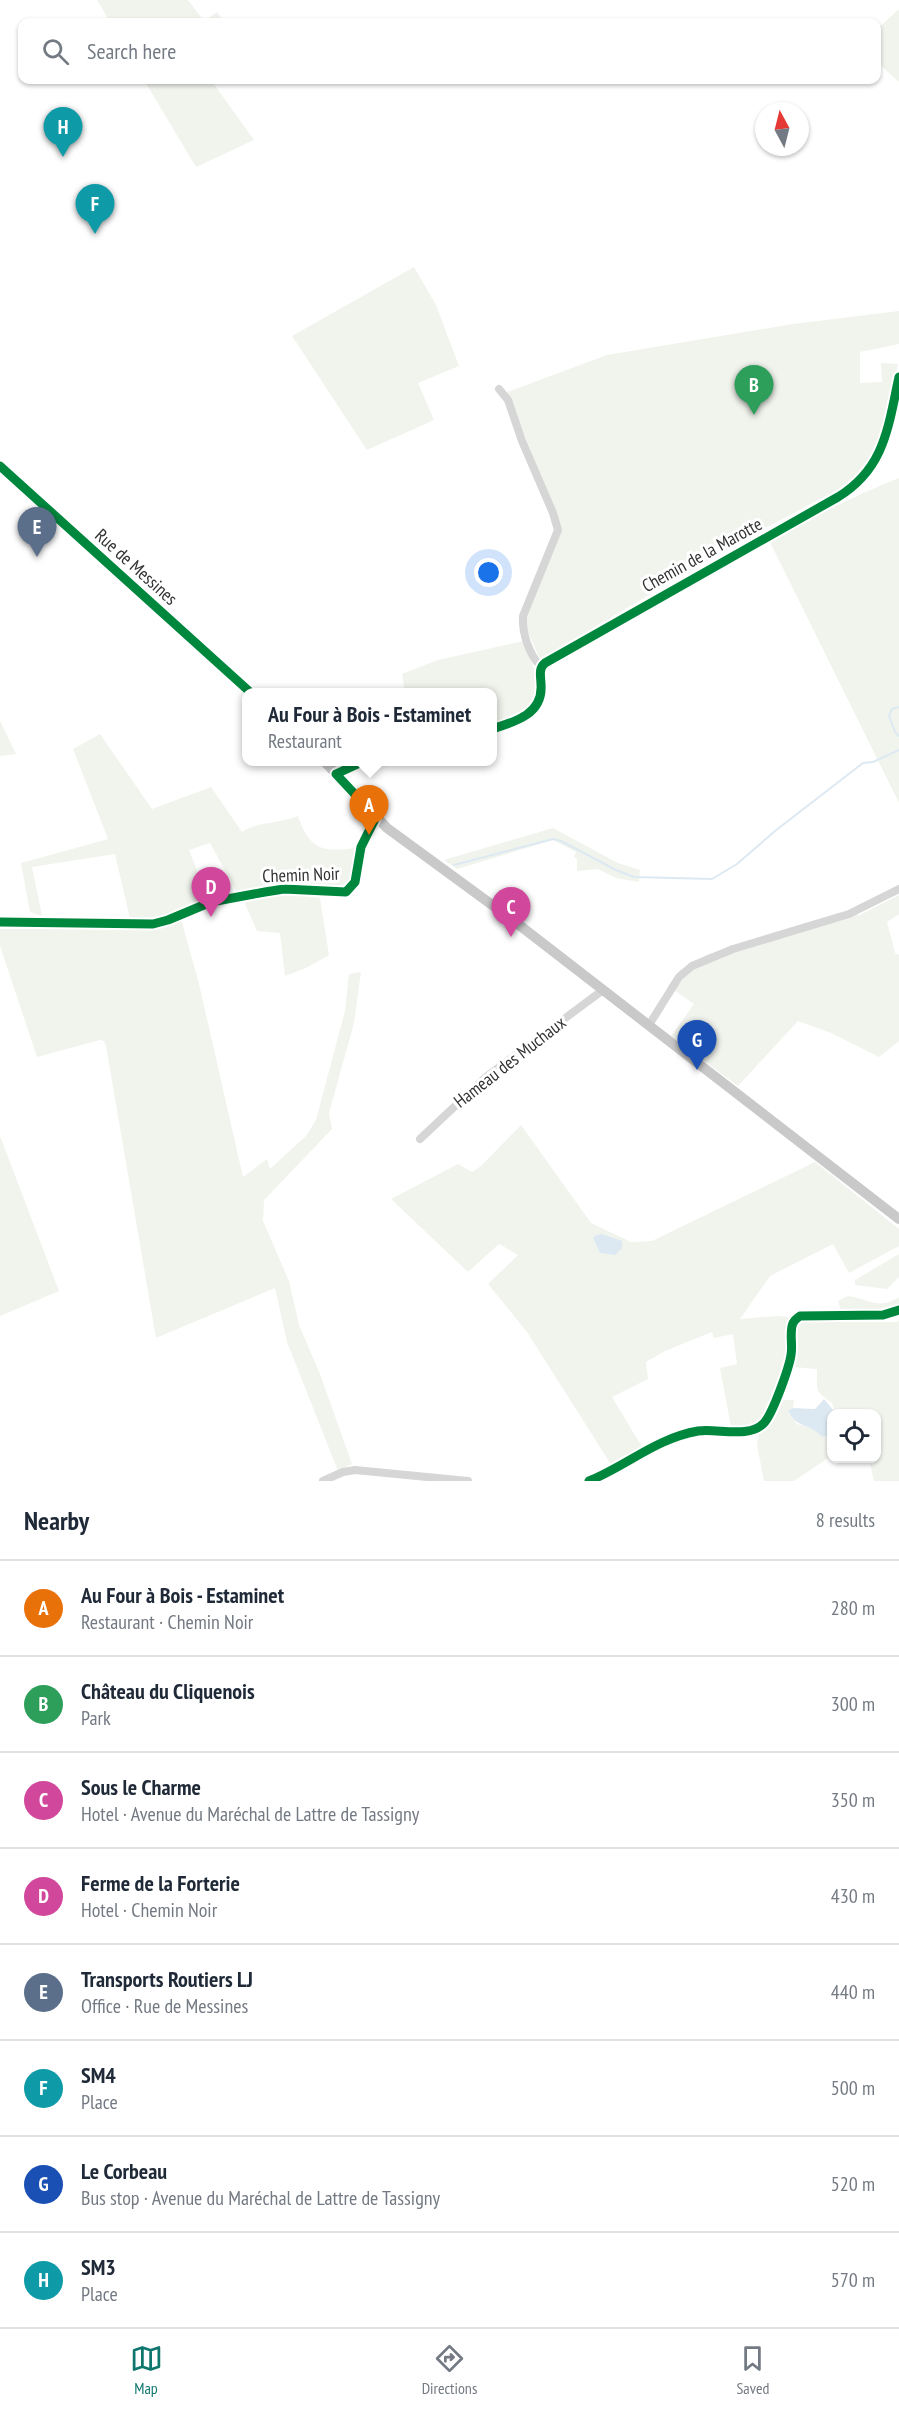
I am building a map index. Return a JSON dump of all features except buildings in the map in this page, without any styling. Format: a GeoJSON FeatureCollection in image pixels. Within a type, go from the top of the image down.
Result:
{"type":"FeatureCollection","features":[{"type":"Feature","properties":{"kind":"main road","name":"Rue de Messines"},"geometry":{"type":"LineString","coordinates":[[0,466],[244,688]]}},
{"type":"Feature","properties":{"kind":"main road"},"geometry":{"type":"LineString","coordinates":[[329,766],[394,833],[649,1025],[899,1220]]}},
{"type":"Feature","properties":{"kind":"street","name":"Chemin de la Marotte"},"geometry":{"type":"LineString","coordinates":[[541,666],[857,484],[874,463],[883,445],[899,377]]}},
{"type":"Feature","properties":{"kind":"street"},"geometry":{"type":"LineString","coordinates":[[497,727],[519,719],[535,708],[541,695],[541,666],[528,644],[523,616],[558,530],[508,400],[499,389]]}},
{"type":"Feature","properties":{"kind":"street"},"geometry":{"type":"LineString","coordinates":[[336,774],[353,766]]}},
{"type":"Feature","properties":{"kind":"street","name":"Chemin Noir"},"geometry":{"type":"LineString","coordinates":[[0,922],[157,924],[211,902],[271,891],[346,892],[355,882],[361,847],[376,817]]}},
{"type":"Feature","properties":{"kind":"street"},"geometry":{"type":"LineString","coordinates":[[649,1025],[684,972],[702,961],[733,949],[849,914],[899,889]]}},
{"type":"Feature","properties":{"kind":"street","name":"Hameau des Muchaux"},"geometry":{"type":"LineString","coordinates":[[420,1139],[486,1077],[603,990]]}},
{"type":"Feature","properties":{"kind":"street"},"geometry":{"type":"LineString","coordinates":[[589,1481],[681,1435],[712,1430],[750,1430],[761,1425],[769,1414],[788,1368],[792,1352],[792,1328],[797,1318],[808,1315],[883,1315],[899,1310]]}},
{"type":"Feature","properties":{"kind":"street"},"geometry":{"type":"LineString","coordinates":[[323,1481],[347,1471],[468,1481]]}},
{"type":"Feature","properties":{"kind":"shaded area"},"geometry":{"type":"Polygon","coordinates":[[[97,0],[188,0],[202,18],[108,18],[97,0]]]}},
{"type":"Feature","properties":{"kind":"shaded area"},"geometry":{"type":"Polygon","coordinates":[[[899,9],[899,82],[881,66],[881,25],[899,9]]]}},
{"type":"Feature","properties":{"kind":"shaded area"},"geometry":{"type":"Polygon","coordinates":[[[217,12],[221,18],[208,18],[217,12]]]}},
{"type":"Feature","properties":{"kind":"shaded area"},"geometry":{"type":"Polygon","coordinates":[[[146,84],[214,84],[254,140],[196,167],[146,84]]]}},
{"type":"Feature","properties":{"kind":"shaded area"},"geometry":{"type":"Polygon","coordinates":[[[414,267],[436,305],[459,366],[418,383],[434,420],[367,450],[292,336],[414,267]]]}},
{"type":"Feature","properties":{"kind":"shaded area"},"geometry":{"type":"Polygon","coordinates":[[[899,311],[899,344],[860,352],[860,383],[882,382],[881,363],[898,364],[878,444],[858,479],[741,541],[540,659],[527,630],[526,612],[559,523],[507,392],[607,355],[793,324],[899,311]]]}},
{"type":"Feature","properties":{"kind":"shaded area"},"geometry":{"type":"Polygon","coordinates":[[[899,478],[899,803],[770,542],[833,507],[899,478]]]}},
{"type":"Feature","properties":{"kind":"shaded area"},"geometry":{"type":"Polygon","coordinates":[[[524,641],[537,677],[535,702],[497,722],[497,688],[404,688],[402,674],[438,660],[524,641]]]}},
{"type":"Feature","properties":{"kind":"shaded area"},"geometry":{"type":"Polygon","coordinates":[[[0,721],[16,754],[0,756],[0,721]]]}},
{"type":"Feature","properties":{"kind":"shaded area"},"geometry":{"type":"Polygon","coordinates":[[[100,734],[152,809],[211,787],[242,832],[255,826],[298,816],[307,836],[319,847],[335,850],[356,848],[352,883],[345,888],[257,888],[237,892],[210,843],[189,850],[208,898],[163,917],[130,919],[115,854],[32,867],[42,916],[30,912],[21,863],[108,839],[73,749],[100,734]]]}},
{"type":"Feature","properties":{"kind":"shaded area"},"geometry":{"type":"Polygon","coordinates":[[[553,828],[618,863],[640,870],[639,882],[616,878],[598,869],[577,871],[577,859],[574,857],[576,852],[553,840],[457,869],[444,860],[553,828]]]}},
{"type":"Feature","properties":{"kind":"shaded area"},"geometry":{"type":"Polygon","coordinates":[[[287,894],[320,898],[329,955],[306,968],[285,976],[280,933],[257,931],[243,899],[287,894]]]}},
{"type":"Feature","properties":{"kind":"shaded area"},"geometry":{"type":"Polygon","coordinates":[[[899,895],[899,914],[887,922],[895,953],[899,955],[899,1041],[879,1057],[831,1033],[798,1021],[738,1086],[671,1036],[694,1004],[668,986],[679,971],[706,955],[856,908],[858,916],[899,895]]]}},
{"type":"Feature","properties":{"kind":"shaded area"},"geometry":{"type":"Polygon","coordinates":[[[181,919],[199,984],[243,1177],[267,1159],[270,1169],[306,1136],[316,1120],[345,1011],[349,974],[361,972],[354,1023],[329,1113],[332,1129],[264,1200],[263,1221],[289,1281],[299,1325],[320,1374],[352,1464],[338,1471],[287,1342],[275,1288],[156,1338],[106,1046],[104,1041],[100,1040],[37,1057],[0,946],[0,929],[141,929],[157,927],[181,919]]]}},
{"type":"Feature","properties":{"kind":"shaded area"},"geometry":{"type":"Polygon","coordinates":[[[521,1125],[591,1223],[631,1242],[652,1241],[815,1162],[899,1229],[899,1246],[849,1273],[833,1244],[770,1276],[740,1319],[788,1317],[789,1350],[772,1404],[754,1427],[745,1429],[731,1427],[720,1368],[737,1364],[733,1334],[714,1338],[712,1332],[665,1351],[646,1362],[648,1379],[612,1397],[642,1447],[612,1466],[527,1332],[488,1284],[518,1255],[499,1244],[468,1272],[391,1199],[458,1164],[472,1172],[481,1166],[521,1125]]]}},
{"type":"Feature","properties":{"kind":"shaded area"},"geometry":{"type":"Polygon","coordinates":[[[0,1136],[59,1291],[0,1316],[0,1136]]]}},
{"type":"Feature","properties":{"kind":"shaded area"},"geometry":{"type":"Polygon","coordinates":[[[602,1234],[622,1241],[622,1248],[615,1255],[600,1253],[593,1238],[602,1234]]]}},
{"type":"Feature","properties":{"kind":"shaded area"},"geometry":{"type":"Polygon","coordinates":[[[899,1254],[899,1277],[887,1289],[855,1285],[855,1280],[899,1254]]]}},
{"type":"Feature","properties":{"kind":"shaded area"},"geometry":{"type":"Polygon","coordinates":[[[848,1296],[879,1303],[892,1301],[899,1297],[899,1307],[890,1312],[841,1311],[838,1301],[848,1296]]]}},
{"type":"Feature","properties":{"kind":"shaded area"},"geometry":{"type":"Polygon","coordinates":[[[899,1320],[899,1481],[874,1481],[870,1463],[881,1463],[881,1409],[834,1409],[832,1403],[818,1390],[817,1369],[793,1367],[797,1349],[796,1324],[805,1322],[897,1322],[899,1320]]]}},
{"type":"Feature","properties":{"kind":"shaded area"},"geometry":{"type":"Polygon","coordinates":[[[824,1399],[832,1409],[827,1409],[827,1437],[821,1436],[795,1421],[788,1411],[793,1408],[815,1409],[824,1399]]]}},
{"type":"Feature","properties":{"kind":"shaded area"},"geometry":{"type":"Polygon","coordinates":[[[779,1400],[794,1400],[793,1408],[788,1412],[797,1424],[815,1429],[821,1436],[827,1437],[827,1459],[794,1481],[764,1481],[757,1445],[759,1434],[772,1417],[779,1400]]]}},
{"type":"Feature","properties":{"kind":"waterway"},"geometry":{"type":"LineString","coordinates":[[899,707],[892,709],[889,716],[899,736]]}},
{"type":"Feature","properties":{"kind":"waterway"},"geometry":{"type":"LineString","coordinates":[[454,865],[553,839],[634,877],[712,879],[737,864],[775,831],[863,763],[873,762],[899,750]]}},
{"type":"Feature","properties":{"kind":"cycle path"},"geometry":{"type":"LineString","coordinates":[[497,727],[518,720],[532,710],[540,695],[541,670],[545,663],[854,486],[866,473],[882,445],[899,377]]}},
{"type":"Feature","properties":{"kind":"cycle path"},"geometry":{"type":"LineString","coordinates":[[0,466],[246,688]]}},
{"type":"Feature","properties":{"kind":"cycle path"},"geometry":{"type":"LineString","coordinates":[[0,922],[153,924],[211,902],[265,892],[284,889],[346,892],[355,882],[361,847],[376,817],[336,774],[353,766]]}},
{"type":"Feature","properties":{"kind":"cycle path"},"geometry":{"type":"LineString","coordinates":[[589,1481],[655,1446],[683,1435],[706,1430],[742,1432],[758,1428],[768,1418],[784,1380],[791,1355],[792,1327],[794,1321],[800,1316],[883,1315],[899,1310]]}},
{"type":"Feature","properties":{"kind":"place","name":"SM3"},"geometry":{"type":"Point","coordinates":[63,157]}},
{"type":"Feature","properties":{"kind":"place","name":"SM4"},"geometry":{"type":"Point","coordinates":[95,234]}},
{"type":"Feature","properties":{"kind":"place","name":"Château du Cliquenois"},"geometry":{"type":"Point","coordinates":[754,415]}},
{"type":"Feature","properties":{"kind":"place","name":"Transports Routiers LJ"},"geometry":{"type":"Point","coordinates":[37,557]}},
{"type":"Feature","properties":{"kind":"place","name":"Au Four à Bois - Estaminet"},"geometry":{"type":"Point","coordinates":[369,835]}},
{"type":"Feature","properties":{"kind":"place","name":"Ferme de la Forterie"},"geometry":{"type":"Point","coordinates":[211,917]}},
{"type":"Feature","properties":{"kind":"place","name":"Sous le Charme"},"geometry":{"type":"Point","coordinates":[511,937]}},
{"type":"Feature","properties":{"kind":"place","name":"Le Corbeau"},"geometry":{"type":"Point","coordinates":[697,1070]}}]}
